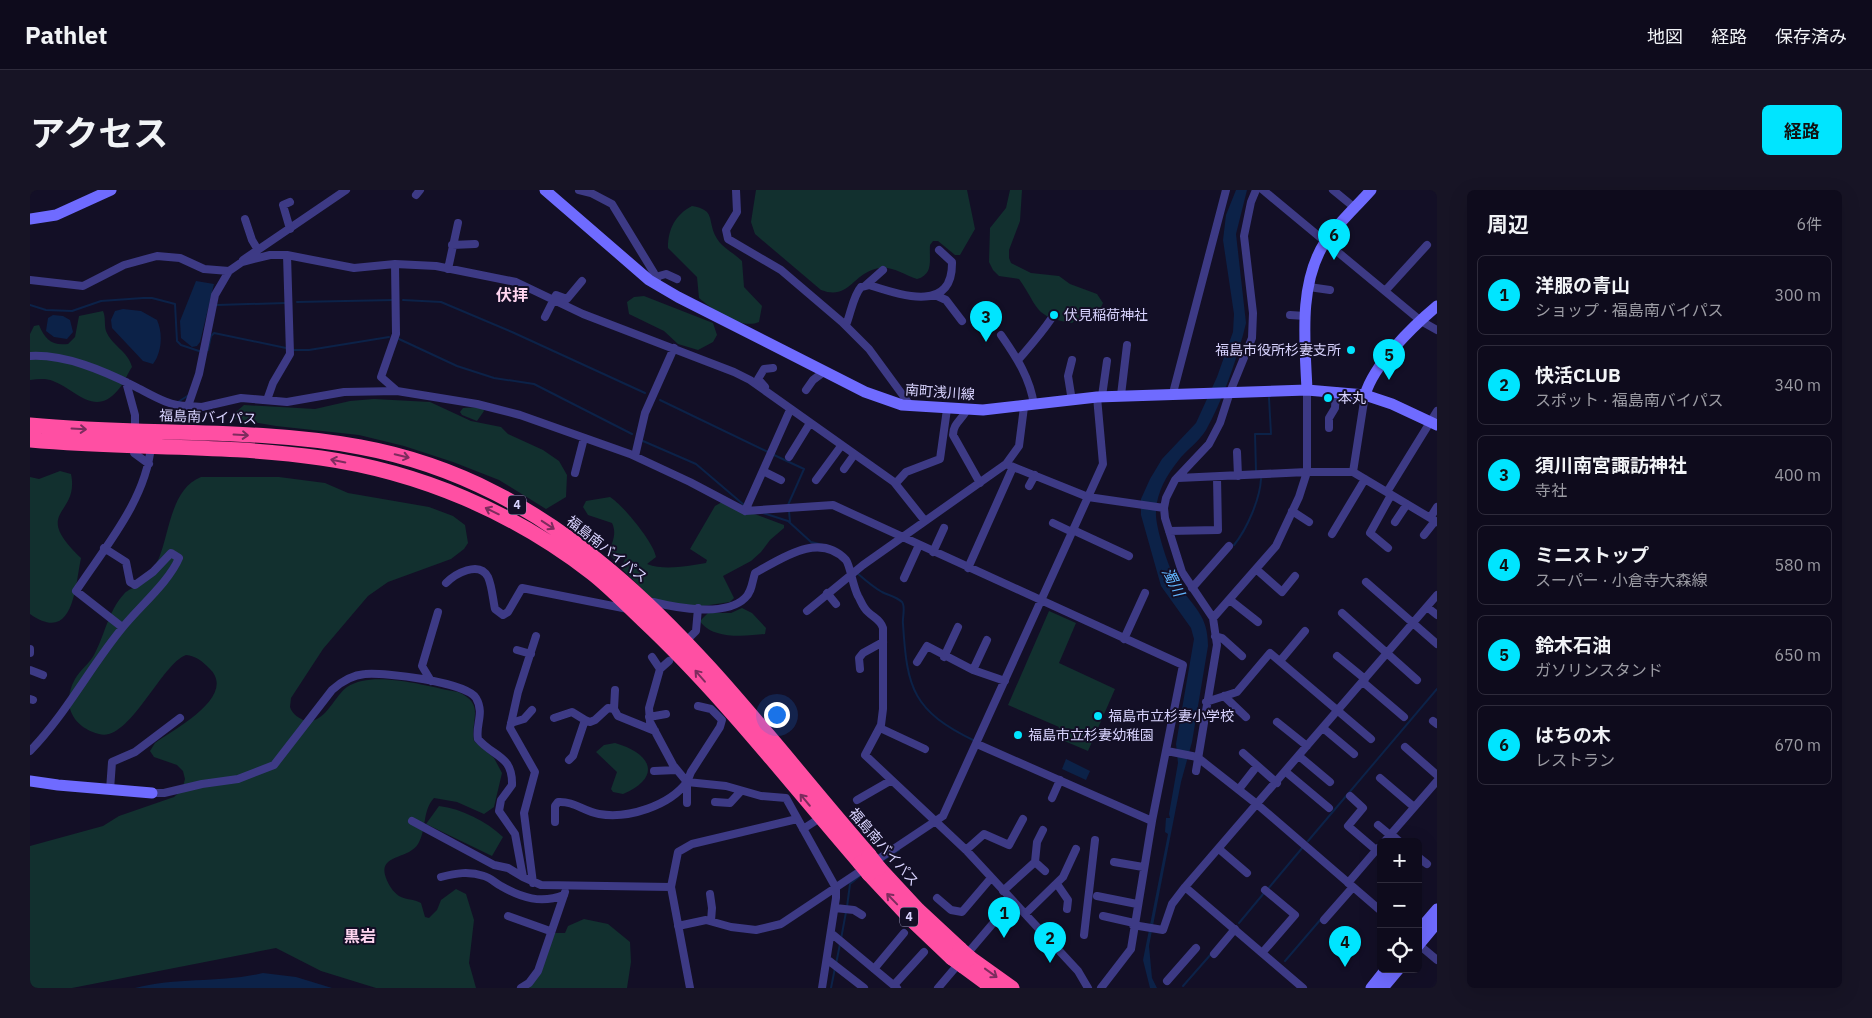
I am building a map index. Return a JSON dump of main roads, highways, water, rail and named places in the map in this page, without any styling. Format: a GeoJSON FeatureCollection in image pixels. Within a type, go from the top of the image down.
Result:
{"type":"FeatureCollection","features":[{"type":"Feature","properties":{"kind":"highway","name":"福島南バイパス"},"geometry":{"type":"LineString","coordinates":[[30,425],[135,438],[151,446],[245,450],[322,458],[400,474],[430,484],[499,514],[557,549],[590,572],[690,665],[820,818],[869,865]]}},
{"type":"Feature","properties":{"kind":"highway","name":"福島南バイパス"},"geometry":{"type":"LineString","coordinates":[[30,440],[290,437],[362,447],[435,466],[478,484],[522,508],[611,569],[684,638],[911,919],[961,958],[993,988]]}},
{"type":"Feature","properties":{"kind":"highway","name":"福島南バイパス"},"geometry":{"type":"LineString","coordinates":[[961,958],[1012,988]]}},
{"type":"Feature","properties":{"kind":"water","name":"濁川"},"geometry":{"type":"Polygon","coordinates":[[[1236,190],[1247,190],[1236,234],[1246,323],[1243,335],[1227,384],[1212,419],[1203,434],[1169,473],[1159,493],[1156,508],[1161,541],[1167,561],[1178,584],[1203,619],[1208,646],[1192,742],[1181,782],[1149,946],[1152,978],[1157,988],[1150,988],[1143,960],[1168,834],[1165,832],[1166,818],[1170,818],[1169,814],[1178,763],[1176,744],[1194,639],[1191,628],[1161,586],[1141,515],[1141,499],[1162,459],[1196,423],[1217,377],[1233,332],[1234,314],[1223,240],[1226,215],[1236,190]]]}},
{"type":"Feature","properties":{"kind":"water"},"geometry":{"type":"Polygon","coordinates":[[[196,281],[214,284],[200,342],[197,346],[192,347],[181,338],[180,321],[196,281]]]}},
{"type":"Feature","properties":{"kind":"water"},"geometry":{"type":"Polygon","coordinates":[[[123,309],[141,311],[157,320],[161,342],[153,364],[143,361],[112,328],[111,320],[115,311],[123,309]]]}},
{"type":"Feature","properties":{"kind":"water"},"geometry":{"type":"Polygon","coordinates":[[[53,315],[63,316],[70,320],[73,332],[67,339],[54,337],[46,331],[48,318],[53,315]]]}},
{"type":"Feature","properties":{"kind":"water"},"geometry":{"type":"Polygon","coordinates":[[[1066,759],[1090,771],[1086,780],[1062,769],[1066,759]]]}},
{"type":"Feature","properties":{"kind":"water"},"geometry":{"type":"Polygon","coordinates":[[[263,973],[296,977],[332,988],[135,988],[167,982],[231,978],[263,973]]]}},
{"type":"Feature","properties":{"kind":"waterway"},"geometry":{"type":"LineString","coordinates":[[30,305],[46,310],[72,311],[101,301],[143,298],[152,298],[175,304],[177,341],[181,345],[199,351]]}},
{"type":"Feature","properties":{"kind":"waterway"},"geometry":{"type":"LineString","coordinates":[[297,302],[394,300]]}},
{"type":"Feature","properties":{"kind":"waterway"},"geometry":{"type":"LineString","coordinates":[[403,300],[441,302],[512,332],[645,393]]}},
{"type":"Feature","properties":{"kind":"waterway"},"geometry":{"type":"LineString","coordinates":[[217,305],[286,303]]}},
{"type":"Feature","properties":{"kind":"waterway"},"geometry":{"type":"LineString","coordinates":[[208,350],[211,336],[214,333],[286,348]]}},
{"type":"Feature","properties":{"kind":"waterway"},"geometry":{"type":"LineString","coordinates":[[293,350],[309,350],[389,337]]}},
{"type":"Feature","properties":{"kind":"waterway"},"geometry":{"type":"LineString","coordinates":[[399,339],[457,366],[494,378],[534,384],[632,434]]}},
{"type":"Feature","properties":{"kind":"waterway"},"geometry":{"type":"LineString","coordinates":[[178,402],[189,395]]}},
{"type":"Feature","properties":{"kind":"waterway"},"geometry":{"type":"LineString","coordinates":[[1256,471],[1255,434],[1271,434],[1269,398]]}},
{"type":"Feature","properties":{"kind":"waterway"},"geometry":{"type":"LineString","coordinates":[[660,400],[768,452]]}},
{"type":"Feature","properties":{"kind":"waterway"},"geometry":{"type":"LineString","coordinates":[[643,441],[696,464],[744,505]]}},
{"type":"Feature","properties":{"kind":"waterway"},"geometry":{"type":"LineString","coordinates":[[774,455],[804,469],[788,505]]}},
{"type":"Feature","properties":{"kind":"waterway"},"geometry":{"type":"LineString","coordinates":[[1234,545],[1244,531],[1252,513],[1261,479]]}},
{"type":"Feature","properties":{"kind":"waterway"},"geometry":{"type":"LineString","coordinates":[[789,511],[790,522]]}},
{"type":"Feature","properties":{"kind":"waterway"},"geometry":{"type":"LineString","coordinates":[[763,513],[788,521],[811,542],[823,545]]}},
{"type":"Feature","properties":{"kind":"waterway"},"geometry":{"type":"LineString","coordinates":[[857,573],[875,588],[898,599],[903,604],[907,665],[917,696],[938,719],[975,741]]}},
{"type":"Feature","properties":{"kind":"waterway"},"geometry":{"type":"LineString","coordinates":[[1308,841],[1437,689]]}},
{"type":"Feature","properties":{"kind":"waterway"},"geometry":{"type":"LineString","coordinates":[[1267,890],[1303,847]]}},
{"type":"Feature","properties":{"kind":"waterway"},"geometry":{"type":"LineString","coordinates":[[882,861],[899,850]]}},
{"type":"Feature","properties":{"kind":"waterway"},"geometry":{"type":"LineString","coordinates":[[847,907],[850,884],[861,875]]}},
{"type":"Feature","properties":{"kind":"waterway"},"geometry":{"type":"LineString","coordinates":[[1239,923],[1264,893]]}},
{"type":"Feature","properties":{"kind":"waterway"},"geometry":{"type":"LineString","coordinates":[[841,939],[846,912]]}},
{"type":"Feature","properties":{"kind":"waterway"},"geometry":{"type":"LineString","coordinates":[[1285,961],[1321,919]]}},
{"type":"Feature","properties":{"kind":"waterway"},"geometry":{"type":"LineString","coordinates":[[836,964],[840,944]]}},
{"type":"Feature","properties":{"kind":"waterway"},"geometry":{"type":"LineString","coordinates":[[1183,986],[1212,953]]}},
{"type":"Feature","properties":{"kind":"waterway"},"geometry":{"type":"LineString","coordinates":[[831,988],[835,968]]}},
{"type":"Feature","properties":{"kind":"place","name":"はちの木"},"geometry":{"type":"Point","coordinates":[1334,260]}},
{"type":"Feature","properties":{"kind":"place","name":"伏見稲荷神社"},"geometry":{"type":"Point","coordinates":[1054,315]}},
{"type":"Feature","properties":{"kind":"place","name":"須川南宮諏訪神社"},"geometry":{"type":"Point","coordinates":[986,342]}},
{"type":"Feature","properties":{"kind":"place","name":"福島市役所杉妻支所"},"geometry":{"type":"Point","coordinates":[1351,350]}},
{"type":"Feature","properties":{"kind":"place","name":"鈴木石油"},"geometry":{"type":"Point","coordinates":[1389,380]}},
{"type":"Feature","properties":{"kind":"place","name":"本丸"},"geometry":{"type":"Point","coordinates":[1328,398]}},
{"type":"Feature","properties":{"kind":"place","name":"福島市立杉妻小学校"},"geometry":{"type":"Point","coordinates":[1098,716]}},
{"type":"Feature","properties":{"kind":"place","name":"福島市立杉妻幼稚園"},"geometry":{"type":"Point","coordinates":[1018,735]}},
{"type":"Feature","properties":{"kind":"place","name":"洋服の青山"},"geometry":{"type":"Point","coordinates":[1004,938]}},
{"type":"Feature","properties":{"kind":"place","name":"快活CLUB"},"geometry":{"type":"Point","coordinates":[1050,963]}},
{"type":"Feature","properties":{"kind":"place","name":"ミニストップ"},"geometry":{"type":"Point","coordinates":[1345,967]}},
{"type":"Feature","properties":{"kind":"district","name":"伏拝"},"geometry":{"type":"Point","coordinates":[512,295]}},
{"type":"Feature","properties":{"kind":"district","name":"黒岩"},"geometry":{"type":"Point","coordinates":[360,936]}}]}
